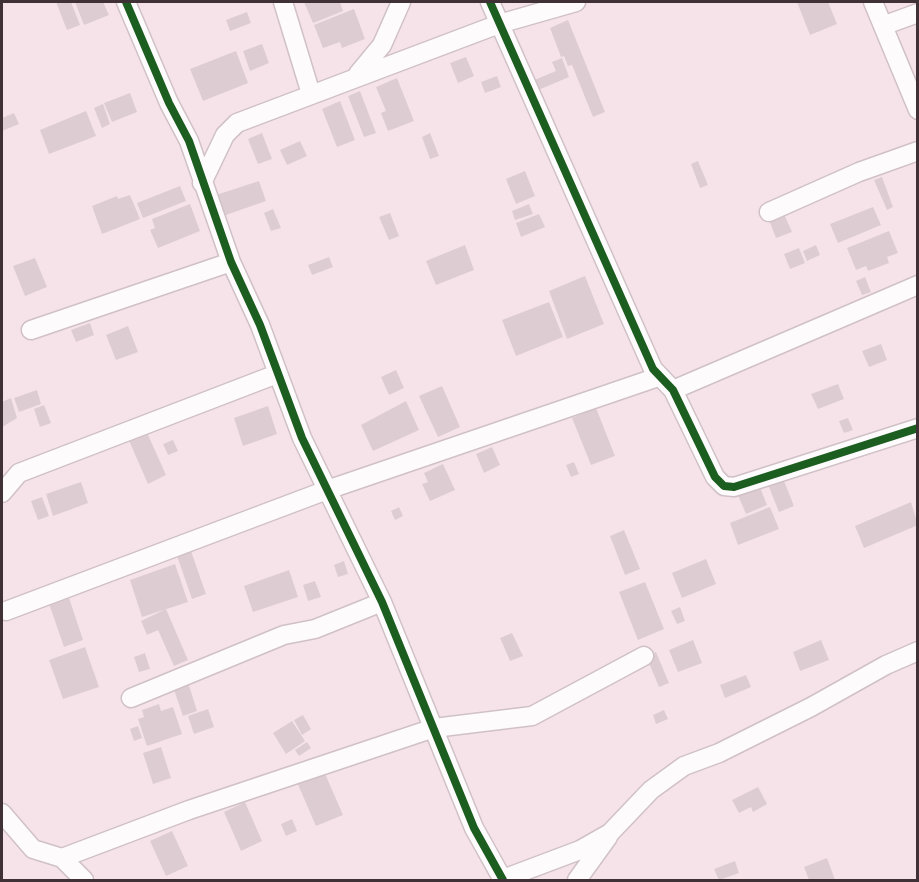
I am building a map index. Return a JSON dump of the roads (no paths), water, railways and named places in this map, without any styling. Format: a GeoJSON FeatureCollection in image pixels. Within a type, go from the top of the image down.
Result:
{"type":"FeatureCollection","features":[{"type":"Feature","properties":{"kind":"street"},"geometry":{"type":"LineString","coordinates":[[126,2],[189,141],[231,262],[260,325],[302,438],[382,602],[474,828],[503,880],[580,850],[610,833]]}},
{"type":"Feature","properties":{"kind":"street"},"geometry":{"type":"LineString","coordinates":[[283,2],[310,94]]}},
{"type":"Feature","properties":{"kind":"street"},"geometry":{"type":"LineString","coordinates":[[354,77],[382,45],[401,2]]}},
{"type":"Feature","properties":{"kind":"street"},"geometry":{"type":"LineString","coordinates":[[490,2],[605,267],[658,377],[673,390],[715,477],[729,487],[918,428]]}},
{"type":"Feature","properties":{"kind":"street"},"geometry":{"type":"LineString","coordinates":[[202,183],[229,129],[237,123],[499,24],[576,2]]}},
{"type":"Feature","properties":{"kind":"street"},"geometry":{"type":"LineString","coordinates":[[873,2],[885,25],[918,110]]}},
{"type":"Feature","properties":{"kind":"street"},"geometry":{"type":"LineString","coordinates":[[885,25],[918,13]]}},
{"type":"Feature","properties":{"kind":"street"},"geometry":{"type":"LineString","coordinates":[[769,212],[859,172],[918,151]]}},
{"type":"Feature","properties":{"kind":"street"},"geometry":{"type":"LineString","coordinates":[[31,330],[231,262]]}},
{"type":"Feature","properties":{"kind":"street"},"geometry":{"type":"LineString","coordinates":[[673,390],[918,285]]}},
{"type":"Feature","properties":{"kind":"street"},"geometry":{"type":"LineString","coordinates":[[2,493],[19,473],[277,374]]}},
{"type":"Feature","properties":{"kind":"street"},"geometry":{"type":"LineString","coordinates":[[6,611],[327,490],[658,377]]}},
{"type":"Feature","properties":{"kind":"street"},"geometry":{"type":"LineString","coordinates":[[131,698],[284,635],[315,629],[382,602]]}},
{"type":"Feature","properties":{"kind":"street"},"geometry":{"type":"LineString","coordinates":[[577,880],[610,833],[651,790],[676,771],[719,753],[811,707],[886,665],[918,651]]}},
{"type":"Feature","properties":{"kind":"street"},"geometry":{"type":"LineString","coordinates":[[62,858],[189,810],[434,728],[532,716],[644,656]]}},
{"type":"Feature","properties":{"kind":"street"},"geometry":{"type":"LineString","coordinates":[[2,813],[33,849],[62,858],[84,880]]}}]}
